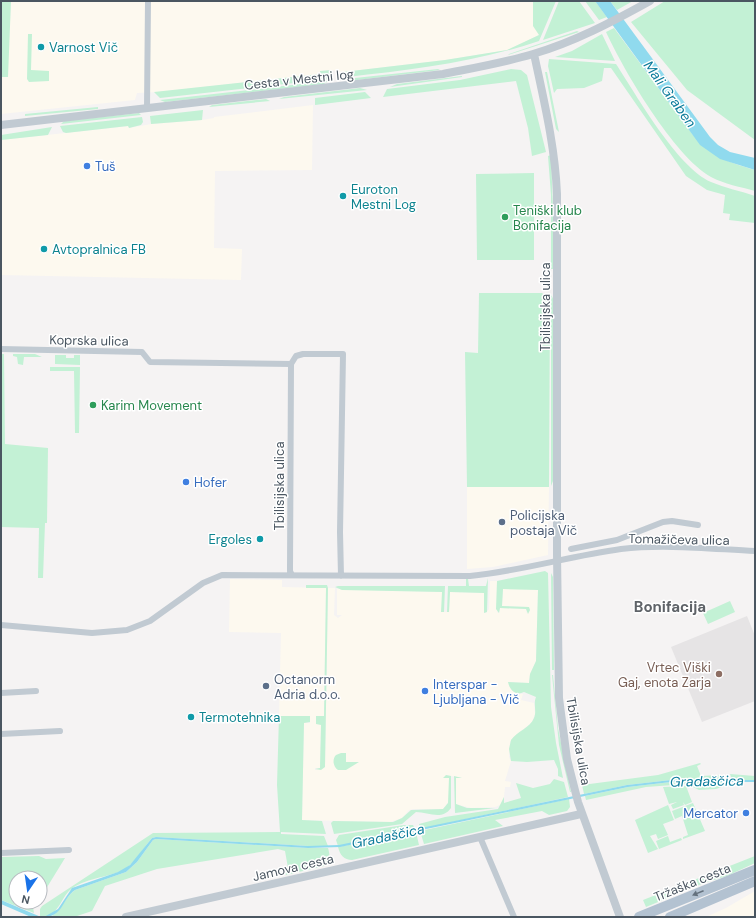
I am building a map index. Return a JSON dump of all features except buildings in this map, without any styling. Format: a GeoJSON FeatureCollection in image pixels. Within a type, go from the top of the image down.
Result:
{"type":"FeatureCollection","features":[{"type":"Feature","properties":{"kind":"main road","name":"Tržaška cesta"},"geometry":{"type":"LineString","coordinates":[[639,917],[755,870]]}},
{"type":"Feature","properties":{"kind":"main road","name":"Tržaška cesta"},"geometry":{"type":"LineString","coordinates":[[670,917],[755,880]]}},
{"type":"Feature","properties":{"kind":"street"},"geometry":{"type":"LineString","coordinates":[[147,108],[148,1]]}},
{"type":"Feature","properties":{"kind":"street","name":"Cesta v Mestni log"},"geometry":{"type":"LineString","coordinates":[[1,125],[429,76],[508,61],[534,54],[594,31],[650,1]]}},
{"type":"Feature","properties":{"kind":"street","name":"Tbilisijska ulica"},"geometry":{"type":"LineString","coordinates":[[534,54],[551,134],[557,174],[557,562],[559,698],[565,746],[578,802],[620,917]]}},
{"type":"Feature","properties":{"kind":"street","name":"Koprska ulica"},"geometry":{"type":"LineString","coordinates":[[1,348],[142,352],[150,362],[291,364]]}},
{"type":"Feature","properties":{"kind":"street"},"geometry":{"type":"LineString","coordinates":[[291,364],[296,356],[303,354],[343,354],[340,532],[341,576]]}},
{"type":"Feature","properties":{"kind":"street","name":"Tbilisijska ulica"},"geometry":{"type":"LineString","coordinates":[[291,364],[290,571],[292,575]]}},
{"type":"Feature","properties":{"kind":"street"},"geometry":{"type":"LineString","coordinates":[[571,549],[617,540],[663,522],[672,521],[698,525]]}},
{"type":"Feature","properties":{"kind":"street"},"geometry":{"type":"LineString","coordinates":[[617,540],[619,550]]}},
{"type":"Feature","properties":{"kind":"street","name":"Tomažičeva ulica"},"geometry":{"type":"LineString","coordinates":[[557,562],[619,550],[648,547],[755,551]]}},
{"type":"Feature","properties":{"kind":"street"},"geometry":{"type":"LineString","coordinates":[[1,625],[92,632],[127,630],[150,621],[188,592],[215,577],[232,575],[470,576],[503,572],[557,562]]}},
{"type":"Feature","properties":{"kind":"street"},"geometry":{"type":"LineString","coordinates":[[1,693],[36,691]]}},
{"type":"Feature","properties":{"kind":"street"},"geometry":{"type":"LineString","coordinates":[[1,734],[60,731]]}},
{"type":"Feature","properties":{"kind":"street","name":"Jamova cesta"},"geometry":{"type":"LineString","coordinates":[[126,917],[582,814]]}},
{"type":"Feature","properties":{"kind":"street"},"geometry":{"type":"LineString","coordinates":[[480,837],[514,917]]}},
{"type":"Feature","properties":{"kind":"street"},"geometry":{"type":"LineString","coordinates":[[1,853],[69,850]]}},
{"type":"Feature","properties":{"kind":"shaded area"},"geometry":{"type":"Polygon","coordinates":[[[11,1],[533,1],[533,14],[539,35],[508,50],[445,60],[343,72],[331,70],[321,71],[321,74],[137,93],[135,100],[1,114],[1,59],[8,60],[11,1]]]}},
{"type":"Feature","properties":{"kind":"shaded area"},"geometry":{"type":"Polygon","coordinates":[[[313,105],[312,170],[215,171],[214,248],[242,249],[241,280],[1,275],[1,140],[129,126],[129,128],[151,124],[202,120],[214,117],[313,105]]]}},
{"type":"Feature","properties":{"kind":"shaded area"},"geometry":{"type":"Polygon","coordinates":[[[467,487],[549,487],[548,555],[493,567],[467,569],[467,487]]]}},
{"type":"Feature","properties":{"kind":"shaded area"},"geometry":{"type":"Polygon","coordinates":[[[230,579],[282,580],[282,587],[326,588],[324,716],[316,716],[316,724],[321,724],[320,768],[315,768],[315,770],[325,767],[328,588],[335,588],[334,615],[338,618],[342,615],[337,615],[337,589],[442,592],[442,612],[449,612],[450,592],[484,593],[484,613],[486,613],[489,609],[490,581],[497,581],[497,612],[499,613],[500,608],[527,609],[526,614],[529,607],[502,606],[503,588],[538,589],[536,661],[530,674],[529,683],[509,682],[519,694],[523,694],[521,700],[534,703],[535,714],[532,722],[510,742],[509,757],[511,761],[505,781],[511,782],[510,787],[505,787],[504,797],[500,805],[495,807],[471,808],[456,804],[456,778],[462,778],[446,775],[449,778],[449,801],[443,809],[409,810],[402,818],[390,822],[302,820],[304,723],[310,723],[310,716],[279,716],[281,633],[229,632],[230,579]]]}},
{"type":"Feature","properties":{"kind":"shaded area","name":"Vrtec Viški Gaj, enota Zarja"},"geometry":{"type":"Polygon","coordinates":[[[747,616],[755,636],[755,701],[702,722],[671,647],[747,616]]]}},
{"type":"Feature","properties":{"kind":"shaded area"},"geometry":{"type":"Polygon","coordinates":[[[755,891],[755,917],[706,917],[726,908],[755,891]]]}},
{"type":"Feature","properties":{"kind":"green space"},"geometry":{"type":"Polygon","coordinates":[[[1,1],[11,1],[8,77],[1,77],[1,1]]]}},
{"type":"Feature","properties":{"kind":"green space"},"geometry":{"type":"Polygon","coordinates":[[[533,1],[556,1],[539,41],[516,48],[468,60],[444,64],[347,77],[343,72],[445,60],[507,50],[539,35],[533,26],[533,1]]]}},
{"type":"Feature","properties":{"kind":"green space"},"geometry":{"type":"Polygon","coordinates":[[[559,1],[579,1],[595,23],[543,40],[559,1]]]}},
{"type":"Feature","properties":{"kind":"green space"},"geometry":{"type":"Polygon","coordinates":[[[585,1],[595,1],[607,17],[599,20],[585,1]]]}},
{"type":"Feature","properties":{"kind":"green space"},"geometry":{"type":"Polygon","coordinates":[[[610,1],[633,1],[617,10],[610,1]]]}},
{"type":"Feature","properties":{"kind":"green space"},"geometry":{"type":"Polygon","coordinates":[[[665,1],[755,1],[755,140],[687,90],[631,22],[665,1]]]}},
{"type":"Feature","properties":{"kind":"green space"},"geometry":{"type":"Polygon","coordinates":[[[614,28],[693,135],[714,154],[721,158],[755,170],[755,191],[711,177],[682,151],[651,111],[614,49],[606,32],[614,28]]]}},
{"type":"Feature","properties":{"kind":"green space"},"geometry":{"type":"Polygon","coordinates":[[[577,31],[579,32],[508,55],[509,54],[577,31]]]}},
{"type":"Feature","properties":{"kind":"green space"},"geometry":{"type":"Polygon","coordinates":[[[28,34],[32,34],[31,70],[49,71],[49,81],[29,82],[27,79],[28,34]]]}},
{"type":"Feature","properties":{"kind":"green space"},"geometry":{"type":"Polygon","coordinates":[[[602,34],[615,61],[555,57],[572,51],[602,34]]]}},
{"type":"Feature","properties":{"kind":"green space"},"geometry":{"type":"Polygon","coordinates":[[[549,59],[616,64],[646,111],[672,147],[685,162],[698,174],[711,182],[755,196],[755,223],[729,220],[730,214],[723,213],[725,195],[707,190],[686,176],[611,68],[604,68],[602,81],[584,88],[557,89],[554,93],[548,66],[549,59]]]}},
{"type":"Feature","properties":{"kind":"green space"},"geometry":{"type":"Polygon","coordinates":[[[511,69],[521,70],[527,75],[546,152],[532,156],[528,128],[516,81],[383,97],[387,89],[460,80],[511,69]]]}},
{"type":"Feature","properties":{"kind":"green space"},"geometry":{"type":"Polygon","coordinates":[[[332,70],[330,79],[160,98],[154,92],[320,74],[320,71],[332,70]]]}},
{"type":"Feature","properties":{"kind":"green space"},"geometry":{"type":"Polygon","coordinates":[[[440,70],[349,81],[346,79],[440,70]]]}},
{"type":"Feature","properties":{"kind":"green space"},"geometry":{"type":"Polygon","coordinates":[[[545,72],[547,72],[559,132],[556,129],[545,72]]]}},
{"type":"Feature","properties":{"kind":"green space"},"geometry":{"type":"Polygon","coordinates":[[[462,77],[390,87],[397,84],[462,77]]]}},
{"type":"Feature","properties":{"kind":"green space"},"geometry":{"type":"Polygon","coordinates":[[[328,81],[324,84],[165,102],[160,100],[328,81]]]}},
{"type":"Feature","properties":{"kind":"green space"},"geometry":{"type":"Polygon","coordinates":[[[360,88],[367,90],[279,99],[284,97],[360,88]]]}},
{"type":"Feature","properties":{"kind":"green space"},"geometry":{"type":"Polygon","coordinates":[[[365,92],[371,98],[315,105],[315,98],[365,92]]]}},
{"type":"Feature","properties":{"kind":"green space"},"geometry":{"type":"Polygon","coordinates":[[[266,99],[270,101],[209,107],[212,105],[266,99]]]}},
{"type":"Feature","properties":{"kind":"green space"},"geometry":{"type":"Polygon","coordinates":[[[98,107],[98,109],[25,116],[25,114],[98,107]]]}},
{"type":"Feature","properties":{"kind":"green space"},"geometry":{"type":"Polygon","coordinates":[[[203,110],[202,120],[151,124],[150,116],[203,110]]]}},
{"type":"Feature","properties":{"kind":"green space"},"geometry":{"type":"Polygon","coordinates":[[[139,113],[141,115],[61,124],[64,121],[139,113]]]}},
{"type":"Feature","properties":{"kind":"green space"},"geometry":{"type":"Polygon","coordinates":[[[142,117],[143,122],[141,125],[129,128],[128,126],[66,133],[63,132],[60,126],[142,117]]]}},
{"type":"Feature","properties":{"kind":"green space"},"geometry":{"type":"Polygon","coordinates":[[[52,127],[48,135],[1,140],[1,135],[52,127]]]}},
{"type":"Feature","properties":{"kind":"green space"},"geometry":{"type":"Polygon","coordinates":[[[551,155],[554,269],[551,269],[551,195],[548,156],[551,155]]]}},
{"type":"Feature","properties":{"kind":"green space","name":"Teniški klub Bonifacija"},"geometry":{"type":"Polygon","coordinates":[[[534,173],[534,260],[477,260],[476,174],[534,173]]]}},
{"type":"Feature","properties":{"kind":"green space"},"geometry":{"type":"Polygon","coordinates":[[[479,293],[542,293],[550,300],[549,487],[467,487],[465,352],[478,353],[479,293]]]}},
{"type":"Feature","properties":{"kind":"green space"},"geometry":{"type":"Polygon","coordinates":[[[551,294],[554,301],[553,481],[551,486],[551,294]]]}},
{"type":"Feature","properties":{"kind":"green space"},"geometry":{"type":"Polygon","coordinates":[[[1,354],[4,354],[5,444],[48,448],[47,523],[45,523],[43,578],[38,578],[39,528],[1,527],[1,354]]]}},
{"type":"Feature","properties":{"kind":"green space"},"geometry":{"type":"Polygon","coordinates":[[[13,354],[35,354],[42,357],[24,357],[23,365],[18,364],[17,357],[13,356],[13,354]]]}},
{"type":"Feature","properties":{"kind":"green space"},"geometry":{"type":"Polygon","coordinates":[[[55,355],[66,355],[66,358],[74,358],[74,355],[80,355],[80,365],[55,364],[55,355]]]}},
{"type":"Feature","properties":{"kind":"green space"},"geometry":{"type":"Polygon","coordinates":[[[50,367],[80,367],[79,433],[75,433],[74,371],[50,371],[50,367]]]}},
{"type":"Feature","properties":{"kind":"green space"},"geometry":{"type":"Polygon","coordinates":[[[545,571],[548,573],[551,707],[563,778],[558,776],[558,769],[554,760],[527,762],[511,761],[509,749],[511,740],[530,724],[535,715],[536,697],[524,692],[514,692],[510,688],[508,682],[529,683],[530,674],[536,661],[538,590],[503,589],[502,606],[529,607],[530,610],[528,614],[526,609],[500,608],[499,613],[496,609],[497,581],[545,571]]]}},
{"type":"Feature","properties":{"kind":"green space"},"geometry":{"type":"Polygon","coordinates":[[[551,573],[553,577],[554,670],[552,670],[551,573]]]}},
{"type":"Feature","properties":{"kind":"green space"},"geometry":{"type":"Polygon","coordinates":[[[488,578],[487,612],[484,613],[484,593],[450,592],[449,612],[447,612],[448,586],[466,586],[466,579],[468,579],[469,586],[486,586],[488,578]]]}},
{"type":"Feature","properties":{"kind":"green space"},"geometry":{"type":"Polygon","coordinates":[[[306,585],[327,585],[328,588],[325,767],[321,770],[315,769],[320,768],[321,725],[316,724],[316,716],[324,716],[326,588],[306,588],[306,585]]]}},
{"type":"Feature","properties":{"kind":"green space"},"geometry":{"type":"Polygon","coordinates":[[[445,586],[444,612],[441,612],[442,592],[342,590],[335,587],[445,586]]]}},
{"type":"Feature","properties":{"kind":"green space"},"geometry":{"type":"Polygon","coordinates":[[[730,601],[735,612],[708,624],[703,613],[730,601]]]}},
{"type":"Feature","properties":{"kind":"green space"},"geometry":{"type":"Polygon","coordinates":[[[552,675],[558,728],[571,792],[559,745],[552,675]]]}},
{"type":"Feature","properties":{"kind":"green space"},"geometry":{"type":"Polygon","coordinates":[[[279,716],[310,716],[310,722],[304,723],[302,820],[322,821],[326,834],[281,832],[281,834],[324,836],[328,846],[156,837],[152,838],[128,867],[117,873],[76,886],[70,890],[55,911],[46,916],[40,917],[40,910],[48,910],[48,902],[153,833],[280,832],[277,785],[279,716]]]}},
{"type":"Feature","properties":{"kind":"green space"},"geometry":{"type":"Polygon","coordinates":[[[346,753],[346,762],[359,762],[346,770],[336,769],[334,759],[336,755],[346,753]]]}},
{"type":"Feature","properties":{"kind":"green space"},"geometry":{"type":"Polygon","coordinates":[[[700,763],[701,764],[697,766],[701,776],[720,775],[722,780],[671,780],[627,785],[584,794],[582,785],[658,775],[700,763]]]}},
{"type":"Feature","properties":{"kind":"green space"},"geometry":{"type":"Polygon","coordinates":[[[730,774],[755,776],[755,780],[732,780],[730,774]]]}},
{"type":"Feature","properties":{"kind":"green space"},"geometry":{"type":"Polygon","coordinates":[[[446,775],[451,776],[451,808],[447,812],[435,815],[416,812],[402,824],[334,834],[331,823],[333,821],[393,822],[402,818],[411,810],[443,809],[448,803],[449,778],[443,778],[446,775]]]}},
{"type":"Feature","properties":{"kind":"green space"},"geometry":{"type":"Polygon","coordinates":[[[454,776],[462,778],[456,778],[456,804],[467,808],[495,808],[455,813],[454,776]]]}},
{"type":"Feature","properties":{"kind":"green space"},"geometry":{"type":"Polygon","coordinates":[[[554,779],[564,782],[568,797],[420,829],[419,824],[445,817],[498,809],[504,797],[504,803],[521,798],[516,783],[533,788],[550,784],[554,779]]]}},
{"type":"Feature","properties":{"kind":"green space"},"geometry":{"type":"Polygon","coordinates":[[[671,782],[723,782],[725,786],[716,789],[699,790],[687,784],[646,787],[586,800],[585,796],[628,787],[671,782]]]}},
{"type":"Feature","properties":{"kind":"green space"},"geometry":{"type":"Polygon","coordinates":[[[686,786],[692,802],[685,805],[683,802],[684,805],[673,809],[671,805],[677,802],[669,804],[663,787],[686,786]]]}},
{"type":"Feature","properties":{"kind":"green space"},"geometry":{"type":"Polygon","coordinates":[[[569,799],[570,807],[567,811],[549,815],[542,811],[495,820],[503,826],[424,844],[420,831],[569,799]]]}},
{"type":"Feature","properties":{"kind":"green space"},"geometry":{"type":"Polygon","coordinates":[[[693,803],[705,831],[683,839],[683,837],[688,835],[682,816],[675,819],[672,811],[693,803]]]}},
{"type":"Feature","properties":{"kind":"green space"},"geometry":{"type":"Polygon","coordinates":[[[668,805],[674,820],[663,824],[668,835],[658,839],[656,834],[650,836],[658,849],[648,853],[635,820],[668,805]]]}},
{"type":"Feature","properties":{"kind":"green space"},"geometry":{"type":"Polygon","coordinates":[[[404,825],[413,825],[416,830],[338,846],[336,840],[339,835],[404,825]]]}},
{"type":"Feature","properties":{"kind":"green space"},"geometry":{"type":"Polygon","coordinates":[[[416,832],[419,845],[352,860],[343,856],[338,847],[416,832]]]}},
{"type":"Feature","properties":{"kind":"green space"},"geometry":{"type":"Polygon","coordinates":[[[668,836],[670,842],[681,838],[682,840],[659,849],[656,841],[668,836]]]}},
{"type":"Feature","properties":{"kind":"green space"},"geometry":{"type":"Polygon","coordinates":[[[153,840],[328,848],[329,858],[328,862],[324,866],[286,875],[284,869],[288,868],[285,851],[278,849],[157,869],[105,886],[92,911],[74,917],[51,917],[58,911],[68,896],[75,890],[126,872],[137,862],[153,840]]]}},
{"type":"Feature","properties":{"kind":"green space"},"geometry":{"type":"Polygon","coordinates":[[[39,856],[46,859],[65,858],[48,886],[48,870],[8,870],[8,903],[1,900],[1,857],[39,856]]]}},
{"type":"Feature","properties":{"kind":"green space"},"geometry":{"type":"Polygon","coordinates":[[[755,856],[755,863],[727,876],[704,883],[646,907],[643,900],[755,856]]]}},
{"type":"Feature","properties":{"kind":"green space"},"geometry":{"type":"Polygon","coordinates":[[[26,910],[33,910],[34,913],[26,910]]]}},
{"type":"Feature","properties":{"kind":"water","name":"Mali Graben"},"geometry":{"type":"Polygon","coordinates":[[[595,1],[610,1],[710,137],[718,145],[730,152],[755,158],[755,170],[720,159],[700,145],[595,1]]]}},
{"type":"Feature","properties":{"kind":"water","name":"Gradaščica"},"geometry":{"type":"Polygon","coordinates":[[[671,780],[755,780],[755,782],[671,782],[628,787],[340,847],[308,848],[156,839],[153,840],[137,862],[126,872],[75,890],[67,898],[59,911],[50,916],[44,917],[58,909],[72,888],[118,872],[130,865],[152,838],[156,837],[308,846],[339,845],[627,785],[671,780]]]}},
{"type":"Feature","properties":{"kind":"water"},"geometry":{"type":"Polygon","coordinates":[[[1,900],[8,903],[8,907],[1,904],[1,900]]]}},
{"type":"Feature","properties":{"kind":"water"},"geometry":{"type":"Polygon","coordinates":[[[15,910],[25,910],[41,917],[31,917],[15,910]]]}},
{"type":"Feature","properties":{"kind":"place","name":"Varnost Vič"},"geometry":{"type":"Point","coordinates":[41,47]}},
{"type":"Feature","properties":{"kind":"place","name":"Tuš"},"geometry":{"type":"Point","coordinates":[87,166]}},
{"type":"Feature","properties":{"kind":"place","name":"Euroton Mestni Log"},"geometry":{"type":"Point","coordinates":[343,196]}},
{"type":"Feature","properties":{"kind":"place","name":"Teniški klub Bonifacija"},"geometry":{"type":"Point","coordinates":[505,217]}},
{"type":"Feature","properties":{"kind":"place","name":"Avtopralnica FB"},"geometry":{"type":"Point","coordinates":[44,249]}},
{"type":"Feature","properties":{"kind":"place","name":"Karim Movement"},"geometry":{"type":"Point","coordinates":[93,405]}},
{"type":"Feature","properties":{"kind":"place","name":"Hofer"},"geometry":{"type":"Point","coordinates":[186,482]}},
{"type":"Feature","properties":{"kind":"place","name":"Policijska postaja Vič"},"geometry":{"type":"Point","coordinates":[502,522]}},
{"type":"Feature","properties":{"kind":"place","name":"Ergoles"},"geometry":{"type":"Point","coordinates":[260,539]}},
{"type":"Feature","properties":{"kind":"place","name":"Vrtec Viški Gaj, enota Zarja"},"geometry":{"type":"Point","coordinates":[719,674]}},
{"type":"Feature","properties":{"kind":"place","name":"Octanorm Adria d.o.o."},"geometry":{"type":"Point","coordinates":[266,686]}},
{"type":"Feature","properties":{"kind":"place","name":"Interspar - Ljubljana - Vič"},"geometry":{"type":"Point","coordinates":[425,691]}},
{"type":"Feature","properties":{"kind":"place","name":"Termotehnika"},"geometry":{"type":"Point","coordinates":[191,717]}},
{"type":"Feature","properties":{"kind":"place","name":"Mercator"},"geometry":{"type":"Point","coordinates":[746,813]}},
{"type":"Feature","properties":{"kind":"district","name":"Bonifacija"},"geometry":{"type":"Point","coordinates":[670,607]}}]}
